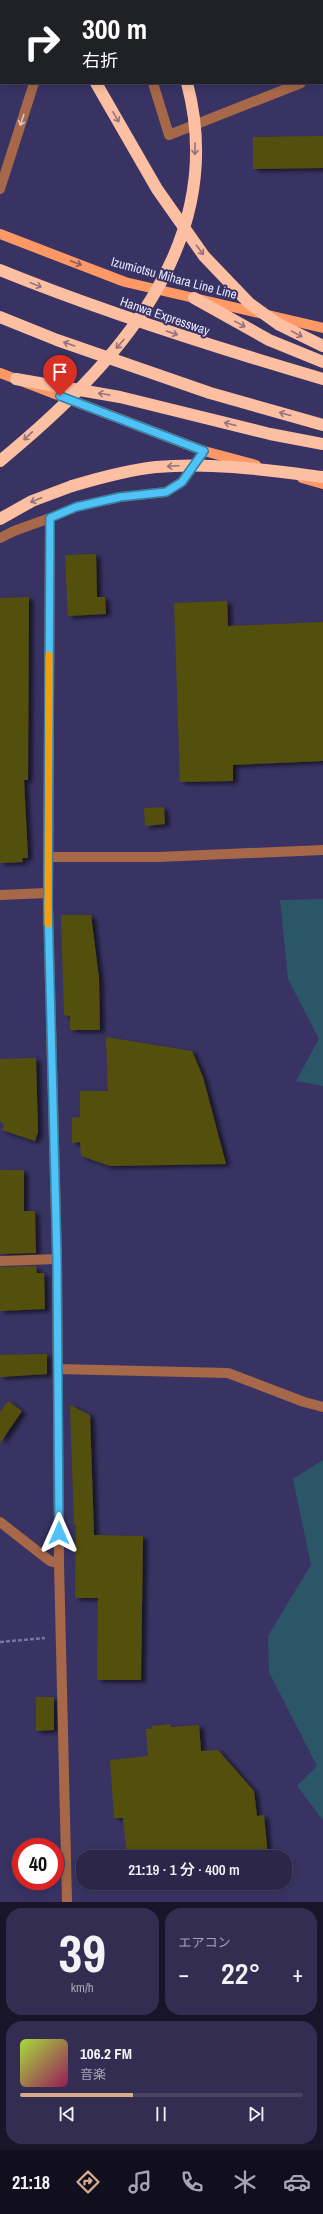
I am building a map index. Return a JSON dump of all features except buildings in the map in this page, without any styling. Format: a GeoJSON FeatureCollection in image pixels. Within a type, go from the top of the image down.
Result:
{"type":"FeatureCollection","features":[{"type":"Feature","properties":{"kind":"highway"},"geometry":{"type":"LineString","coordinates":[[97,84],[157,189],[204,256],[249,303],[278,324],[323,346]]}},
{"type":"Feature","properties":{"kind":"highway"},"geometry":{"type":"LineString","coordinates":[[0,461],[87,380],[123,341],[144,313],[172,260],[188,217],[195,179],[196,139],[191,99],[187,84]]}},
{"type":"Feature","properties":{"kind":"highway","name":"Hanwa Expressway"},"geometry":{"type":"LineString","coordinates":[[0,270],[64,296],[219,349],[323,379]]}},
{"type":"Feature","properties":{"kind":"highway"},"geometry":{"type":"LineString","coordinates":[[194,298],[269,340],[323,362]]}},
{"type":"Feature","properties":{"kind":"highway"},"geometry":{"type":"LineString","coordinates":[[0,317],[57,340],[210,393],[323,425]]}},
{"type":"Feature","properties":{"kind":"highway"},"geometry":{"type":"LineString","coordinates":[[16,379],[120,396],[270,434],[323,444]]}},
{"type":"Feature","properties":{"kind":"highway"},"geometry":{"type":"LineString","coordinates":[[0,519],[32,502],[72,486],[112,475],[154,467],[198,465],[240,467],[323,477]]}},
{"type":"Feature","properties":{"kind":"main road","name":"Izumiotsu Mihara Line Line"},"geometry":{"type":"LineString","coordinates":[[0,234],[125,282],[323,328]]}},
{"type":"Feature","properties":{"kind":"main road"},"geometry":{"type":"LineString","coordinates":[[0,372],[204,451],[323,484]]}},
{"type":"Feature","properties":{"kind":"street"},"geometry":{"type":"LineString","coordinates":[[0,189],[34,84]]}},
{"type":"Feature","properties":{"kind":"street"},"geometry":{"type":"LineString","coordinates":[[153,84],[169,135],[299,84]]}},
{"type":"Feature","properties":{"kind":"street"},"geometry":{"type":"LineString","coordinates":[[0,538],[14,530],[50,518],[76,507],[120,497],[166,492],[182,482],[204,451]]}},
{"type":"Feature","properties":{"kind":"street"},"geometry":{"type":"LineString","coordinates":[[50,518],[47,893],[57,1259],[59,1563],[68,1902]]}},
{"type":"Feature","properties":{"kind":"street"},"geometry":{"type":"LineString","coordinates":[[48,857],[158,857],[323,850]]}},
{"type":"Feature","properties":{"kind":"street"},"geometry":{"type":"LineString","coordinates":[[0,895],[47,893]]}},
{"type":"Feature","properties":{"kind":"street"},"geometry":{"type":"LineString","coordinates":[[0,1262],[57,1259]]}},
{"type":"Feature","properties":{"kind":"street"},"geometry":{"type":"LineString","coordinates":[[58,1369],[228,1373],[304,1402],[323,1407]]}},
{"type":"Feature","properties":{"kind":"street"},"geometry":{"type":"LineString","coordinates":[[0,1522],[50,1561],[59,1563]]}},
{"type":"Feature","properties":{"kind":"path"},"geometry":{"type":"LineString","coordinates":[[0,1642],[61,1637]]}},
{"type":"Feature","properties":{"kind":"water"},"geometry":{"type":"Polygon","coordinates":[[[323,899],[323,1086],[296,1081],[319,1039],[288,979],[280,900],[323,899]]]}},
{"type":"Feature","properties":{"kind":"water"},"geometry":{"type":"Polygon","coordinates":[[[323,1460],[323,1820],[297,1786],[317,1766],[269,1672],[268,1636],[311,1565],[293,1479],[323,1460]]]}},
{"type":"Feature","properties":{"kind":"slow traffic"},"geometry":{"type":"LineString","coordinates":[[48,924],[49,655]]}},
{"type":"Feature","properties":{"kind":"route"},"geometry":{"type":"LineString","coordinates":[[59,1533],[57,1259],[51,1088],[48,906],[50,518],[76,507],[120,497],[166,492],[182,482],[204,451],[60,396]]}}]}
